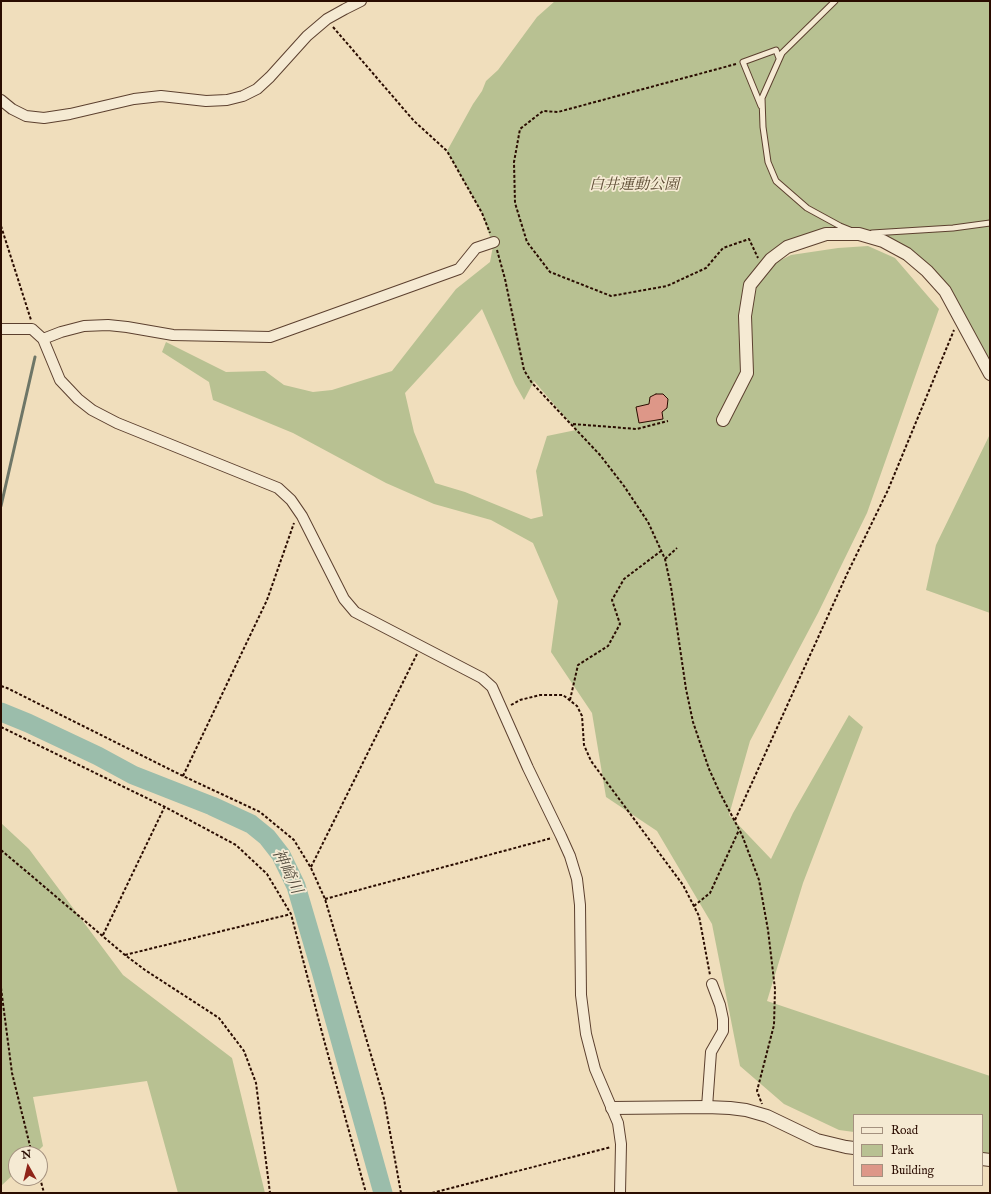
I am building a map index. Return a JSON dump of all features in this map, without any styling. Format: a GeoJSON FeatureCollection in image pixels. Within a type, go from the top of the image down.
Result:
{"type":"FeatureCollection","features":[{"type":"Feature","properties":{"kind":"street"},"geometry":{"type":"LineString","coordinates":[[1,100],[12,109],[26,116],[44,118],[70,114],[134,99],[161,96],[206,101],[226,100],[243,96],[256,90],[270,77],[307,36],[327,20],[361,1]]}},
{"type":"Feature","properties":{"kind":"street"},"geometry":{"type":"LineString","coordinates":[[723,420],[748,373],[745,316],[750,285],[771,259],[787,247],[826,234],[859,234],[883,241],[907,254],[927,271],[944,291],[990,374]]}},
{"type":"Feature","properties":{"kind":"street"},"geometry":{"type":"LineString","coordinates":[[43,339],[61,332],[84,326],[108,325],[173,335],[270,337],[459,269],[476,248],[494,242]]}},
{"type":"Feature","properties":{"kind":"street"},"geometry":{"type":"LineString","coordinates":[[1,329],[32,329],[43,339],[60,380],[78,399],[92,410],[117,423],[278,488],[291,500],[302,516],[344,599],[355,612],[482,678],[492,687],[528,768],[570,856],[577,879],[580,905],[581,995],[586,1034],[595,1069],[618,1123],[621,1144],[620,1193]]}},
{"type":"Feature","properties":{"kind":"street"},"geometry":{"type":"LineString","coordinates":[[707,1107],[711,1052],[723,1031],[723,1019],[720,1005],[712,984]]}},
{"type":"Feature","properties":{"kind":"street"},"geometry":{"type":"LineString","coordinates":[[612,1108],[707,1107],[746,1110],[767,1116],[817,1140],[853,1148]]}},
{"type":"Feature","properties":{"kind":"lane"},"geometry":{"type":"LineString","coordinates":[[835,1],[782,53],[762,98],[763,127],[768,162],[776,181],[807,208],[840,226],[859,234],[953,228],[990,223]]}},
{"type":"Feature","properties":{"kind":"lane"},"geometry":{"type":"LineString","coordinates":[[762,109],[742,62],[776,50],[779,58]]}},
{"type":"Feature","properties":{"kind":"path"},"geometry":{"type":"LineString","coordinates":[[327,20],[414,121],[447,151],[482,212],[494,242],[505,279],[524,370],[532,383],[600,455],[624,486],[648,522],[665,559],[671,587],[686,689],[693,722],[709,769],[740,830],[759,880],[768,930],[775,989],[774,1025],[757,1091],[767,1116]]}},
{"type":"Feature","properties":{"kind":"path"},"geometry":{"type":"LineString","coordinates":[[742,62],[558,112],[543,111],[520,129],[514,162],[515,203],[527,242],[550,272],[611,296],[668,286],[706,268],[723,248],[749,239],[758,258]]}},
{"type":"Feature","properties":{"kind":"path"},"geometry":{"type":"LineString","coordinates":[[1,226],[31,318],[32,329]]}},
{"type":"Feature","properties":{"kind":"path"},"geometry":{"type":"LineString","coordinates":[[734,820],[847,574],[888,490],[959,317]]}},
{"type":"Feature","properties":{"kind":"path"},"geometry":{"type":"LineString","coordinates":[[572,424],[636,429],[668,422]]}},
{"type":"Feature","properties":{"kind":"path"},"geometry":{"type":"LineString","coordinates":[[183,776],[267,600],[294,523]]}},
{"type":"Feature","properties":{"kind":"path"},"geometry":{"type":"LineString","coordinates":[[665,559],[677,548]]}},
{"type":"Feature","properties":{"kind":"path"},"geometry":{"type":"LineString","coordinates":[[570,700],[578,665],[608,646],[620,624],[612,600],[624,579],[661,551]]}},
{"type":"Feature","properties":{"kind":"path"},"geometry":{"type":"LineString","coordinates":[[311,868],[421,646]]}},
{"type":"Feature","properties":{"kind":"path"},"geometry":{"type":"LineString","coordinates":[[1,686],[183,776],[260,812],[294,840],[311,868],[325,899],[384,1099],[401,1193]]}},
{"type":"Feature","properties":{"kind":"path"},"geometry":{"type":"LineString","coordinates":[[502,710],[520,700],[540,695],[562,695],[577,706],[582,716],[584,745],[590,761],[683,885],[700,916],[712,984]]}},
{"type":"Feature","properties":{"kind":"path"},"geometry":{"type":"LineString","coordinates":[[1,727],[165,807],[236,845],[267,874],[291,914],[366,1193]]}},
{"type":"Feature","properties":{"kind":"path"},"geometry":{"type":"LineString","coordinates":[[102,935],[165,807]]}},
{"type":"Feature","properties":{"kind":"path"},"geometry":{"type":"LineString","coordinates":[[694,906],[710,893],[740,830]]}},
{"type":"Feature","properties":{"kind":"path"},"geometry":{"type":"LineString","coordinates":[[325,899],[561,836]]}},
{"type":"Feature","properties":{"kind":"path"},"geometry":{"type":"LineString","coordinates":[[1,850],[125,955],[145,970],[219,1018],[244,1051],[256,1083],[270,1193]]}},
{"type":"Feature","properties":{"kind":"path"},"geometry":{"type":"LineString","coordinates":[[125,955],[291,914]]}},
{"type":"Feature","properties":{"kind":"path"},"geometry":{"type":"LineString","coordinates":[[1,988],[12,1073],[30,1146]]}},
{"type":"Feature","properties":{"kind":"path"},"geometry":{"type":"LineString","coordinates":[[432,1193],[621,1144]]}},
{"type":"Feature","properties":{"kind":"green space","name":"白井運動公園"},"geometry":{"type":"Polygon","coordinates":[[[555,1],[990,1],[990,374],[927,271],[859,234],[787,247],[765,268],[791,255],[838,248],[868,246],[895,258],[939,309],[867,513],[818,613],[750,741],[729,815],[771,859],[793,813],[849,715],[863,727],[803,883],[767,1001],[990,1076],[990,1156],[983,1154],[983,1114],[853,1114],[853,1132],[839,1130],[784,1104],[740,1066],[712,924],[657,831],[606,797],[592,713],[551,652],[558,601],[533,543],[491,520],[434,504],[386,483],[293,433],[213,400],[209,382],[162,352],[166,342],[226,372],[265,371],[284,385],[313,392],[332,390],[392,371],[456,289],[490,262],[493,246],[482,213],[447,151],[473,104],[482,91],[486,81],[498,70],[537,17],[555,1]],[[482,309],[405,393],[414,432],[435,483],[465,492],[531,519],[543,516],[536,471],[547,436],[576,430],[534,381],[524,400],[515,384],[482,309]]]}},
{"type":"Feature","properties":{"kind":"green space"},"geometry":{"type":"Polygon","coordinates":[[[990,434],[990,613],[926,590],[936,545],[990,434]]]}},
{"type":"Feature","properties":{"kind":"green space"},"geometry":{"type":"Polygon","coordinates":[[[1,823],[29,849],[123,975],[232,1058],[265,1193],[178,1193],[147,1081],[33,1097],[43,1146],[8,1146],[8,1179],[1,1186],[1,823]]]}},
{"type":"Feature","properties":{"kind":"building"},"geometry":{"type":"Polygon","coordinates":[[[656,394],[663,394],[668,399],[667,408],[662,412],[663,419],[639,423],[636,407],[649,404],[650,397],[656,394]]]}},
{"type":"Feature","properties":{"kind":"waterway"},"geometry":{"type":"LineString","coordinates":[[1,506],[35,357]]}},
{"type":"Feature","properties":{"kind":"waterway","name":"神崎川"},"geometry":{"type":"LineString","coordinates":[[1,712],[98,756],[133,775],[212,806],[251,824],[267,837],[281,855],[296,886],[383,1193]]}}]}
